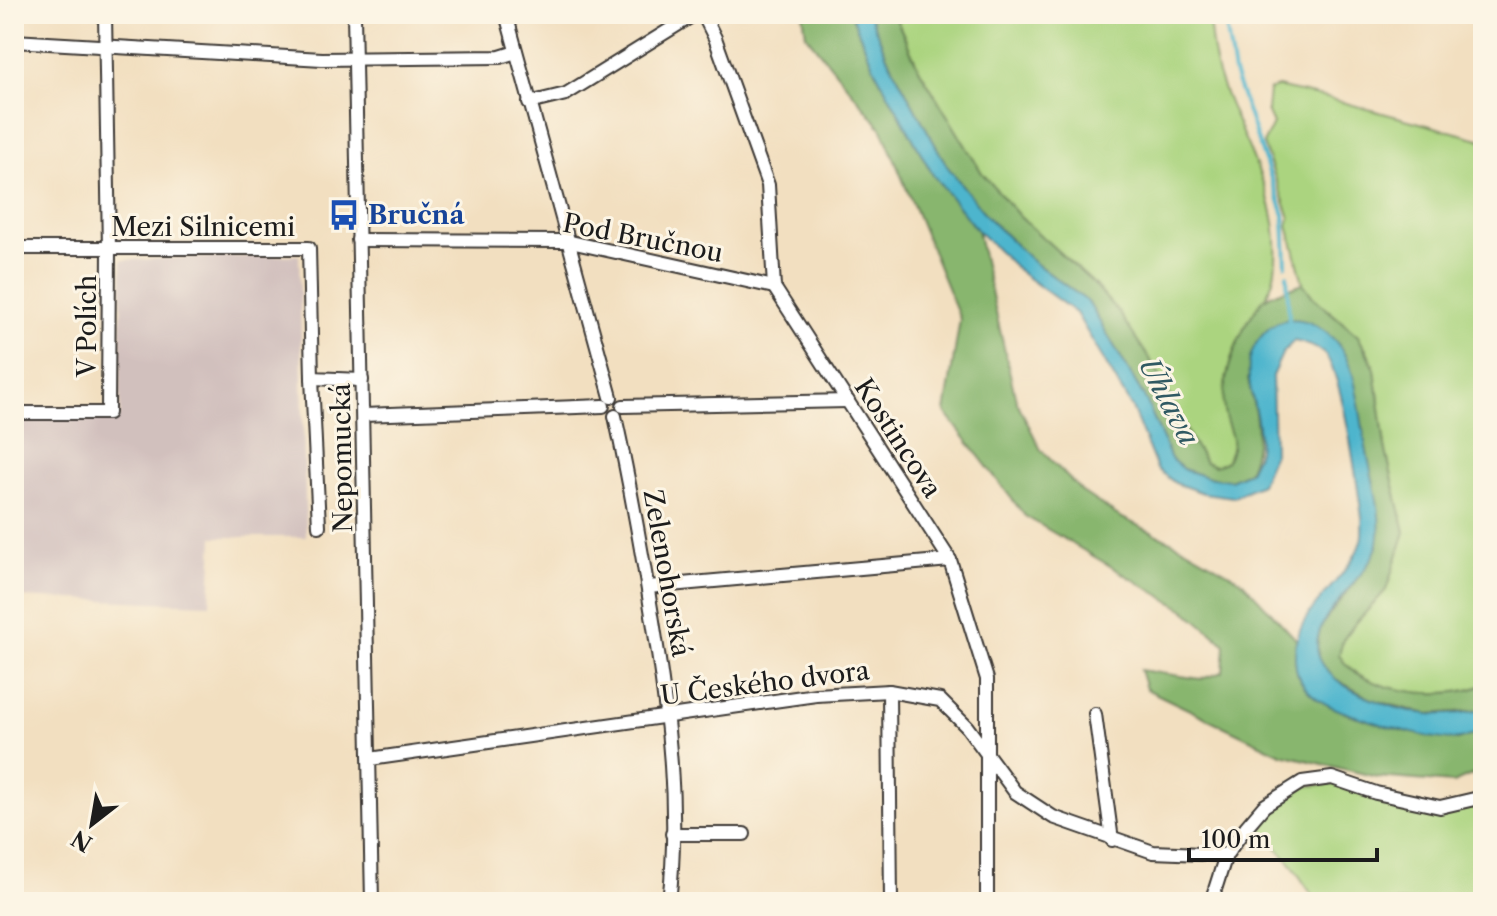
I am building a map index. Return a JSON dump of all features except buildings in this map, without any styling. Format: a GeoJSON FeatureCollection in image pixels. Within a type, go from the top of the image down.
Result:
{"type":"FeatureCollection","features":[{"type":"Feature","properties":{"kind":"street","name":"V Polích"},"geometry":{"type":"LineString","coordinates":[[14,413],[108,413],[105,14]]}},
{"type":"Feature","properties":{"kind":"street","name":"Nepomucká"},"geometry":{"type":"LineString","coordinates":[[354,14],[372,902]]}},
{"type":"Feature","properties":{"kind":"street"},"geometry":{"type":"LineString","coordinates":[[506,14],[607,401]]}},
{"type":"Feature","properties":{"kind":"street"},"geometry":{"type":"LineString","coordinates":[[529,103],[566,94],[695,14]]}},
{"type":"Feature","properties":{"kind":"street","name":"Kostincova"},"geometry":{"type":"LineString","coordinates":[[703,14],[715,38],[768,185],[774,287],[950,560],[987,679],[987,902]]}},
{"type":"Feature","properties":{"kind":"street"},"geometry":{"type":"LineString","coordinates":[[14,41],[355,60],[500,57],[516,52]]}},
{"type":"Feature","properties":{"kind":"street","name":"Pod Bručnou"},"geometry":{"type":"LineString","coordinates":[[358,240],[566,241],[774,287]]}},
{"type":"Feature","properties":{"kind":"street","name":"Mezi Silnicemi"},"geometry":{"type":"LineString","coordinates":[[14,248],[309,248],[312,378]]}},
{"type":"Feature","properties":{"kind":"street"},"geometry":{"type":"LineString","coordinates":[[319,526],[312,378],[362,380]]}},
{"type":"Feature","properties":{"kind":"street"},"geometry":{"type":"LineString","coordinates":[[363,415],[620,398],[619,411],[848,401]]}},
{"type":"Feature","properties":{"kind":"street","name":"Zelenohorská"},"geometry":{"type":"LineString","coordinates":[[619,411],[669,716],[673,776],[669,902]]}},
{"type":"Feature","properties":{"kind":"street"},"geometry":{"type":"LineString","coordinates":[[648,587],[950,560]]}},
{"type":"Feature","properties":{"kind":"street"},"geometry":{"type":"LineString","coordinates":[[889,691],[891,902]]}},
{"type":"Feature","properties":{"kind":"street","name":"U Českého dvora"},"geometry":{"type":"LineString","coordinates":[[370,759],[816,695],[889,691],[940,700],[967,727],[1015,792],[1053,817],[1153,852],[1226,855]]}},
{"type":"Feature","properties":{"kind":"street"},"geometry":{"type":"LineString","coordinates":[[1095,714],[1112,840]]}},
{"type":"Feature","properties":{"kind":"street"},"geometry":{"type":"LineString","coordinates":[[1211,902],[1226,855],[1264,806],[1302,782],[1332,778],[1376,793],[1440,807],[1483,797]]}},
{"type":"Feature","properties":{"kind":"street"},"geometry":{"type":"LineString","coordinates":[[672,834],[744,834]]}},
{"type":"Feature","properties":{"kind":"shaded area"},"geometry":{"type":"Polygon","coordinates":[[[299,255],[306,537],[213,537],[210,604],[14,597],[14,418],[120,418],[122,260],[299,255]]]}},
{"type":"Feature","properties":{"kind":"green space"},"geometry":{"type":"Polygon","coordinates":[[[803,14],[851,14],[874,68],[933,175],[977,230],[1016,400],[1041,450],[1082,492],[1120,517],[1181,546],[1242,581],[1296,639],[1295,661],[1345,713],[1404,731],[1458,740],[1483,730],[1483,770],[1453,783],[1377,777],[1281,754],[1146,689],[1140,670],[1201,679],[1223,672],[1225,644],[1185,610],[1025,516],[945,412],[960,319],[882,129],[806,35],[803,14]]]}},
{"type":"Feature","properties":{"kind":"green space"},"geometry":{"type":"Polygon","coordinates":[[[869,14],[894,14],[918,67],[982,173],[1020,217],[1093,283],[1119,313],[1157,370],[1205,462],[1215,466],[1226,462],[1230,454],[1232,442],[1224,410],[1225,383],[1240,337],[1263,300],[1303,283],[1313,297],[1358,336],[1375,369],[1385,447],[1405,532],[1386,590],[1343,640],[1339,655],[1350,668],[1365,678],[1405,691],[1448,693],[1483,685],[1483,710],[1427,714],[1373,700],[1332,677],[1320,662],[1317,646],[1320,627],[1369,563],[1378,544],[1378,516],[1352,372],[1311,323],[1248,379],[1257,437],[1248,472],[1230,480],[1206,477],[1183,469],[1171,459],[1146,400],[1088,302],[1031,260],[989,219],[947,166],[889,61],[869,14]]]}},
{"type":"Feature","properties":{"kind":"green space"},"geometry":{"type":"Polygon","coordinates":[[[894,14],[1208,14],[1218,74],[1267,194],[1276,244],[1275,270],[1270,288],[1241,335],[1231,360],[1226,401],[1234,441],[1226,462],[1215,466],[1205,462],[1157,370],[1093,283],[1020,217],[982,173],[918,67],[894,14]]]}},
{"type":"Feature","properties":{"kind":"green space"},"geometry":{"type":"Polygon","coordinates":[[[1277,87],[1483,140],[1483,685],[1448,693],[1405,691],[1365,678],[1349,668],[1338,655],[1343,640],[1354,625],[1386,590],[1405,532],[1385,447],[1375,369],[1366,348],[1347,326],[1313,297],[1303,283],[1288,225],[1290,218],[1263,144],[1273,124],[1267,111],[1269,90],[1277,87]]]}},
{"type":"Feature","properties":{"kind":"green space"},"geometry":{"type":"Polygon","coordinates":[[[1335,784],[1391,802],[1444,814],[1483,804],[1483,902],[1317,902],[1289,861],[1262,831],[1267,812],[1305,786],[1335,784]]]}},
{"type":"Feature","properties":{"kind":"water"},"geometry":{"type":"Polygon","coordinates":[[[851,14],[869,14],[889,61],[947,166],[989,219],[1031,260],[1088,302],[1146,400],[1171,459],[1183,469],[1206,477],[1230,480],[1249,472],[1257,453],[1259,433],[1250,385],[1251,355],[1259,340],[1273,325],[1293,319],[1303,320],[1335,340],[1353,375],[1376,495],[1379,532],[1372,558],[1319,632],[1317,647],[1322,663],[1341,683],[1401,709],[1436,714],[1483,710],[1483,730],[1466,738],[1451,740],[1399,729],[1333,708],[1313,696],[1300,679],[1295,648],[1300,630],[1308,614],[1354,557],[1362,535],[1362,517],[1343,404],[1330,363],[1323,353],[1294,341],[1283,352],[1272,376],[1274,453],[1261,484],[1233,497],[1203,493],[1175,483],[1157,469],[1132,408],[1076,313],[1020,272],[977,230],[933,175],[874,68],[851,14]]]}},
{"type":"Feature","properties":{"kind":"waterway"},"geometry":{"type":"LineString","coordinates":[[1224,14],[1234,73],[1284,215],[1286,265]]}},
{"type":"Feature","properties":{"kind":"waterway"},"geometry":{"type":"LineString","coordinates":[[1287,275],[1289,321]]}},
{"type":"Feature","properties":{"kind":"place","name":"Bručná"},"geometry":{"type":"Point","coordinates":[344,215]}},
{"type":"Feature","properties":{"kind":"water label","name":"Úhlava"},"geometry":{"type":"Point","coordinates":[1169,401]}}]}
